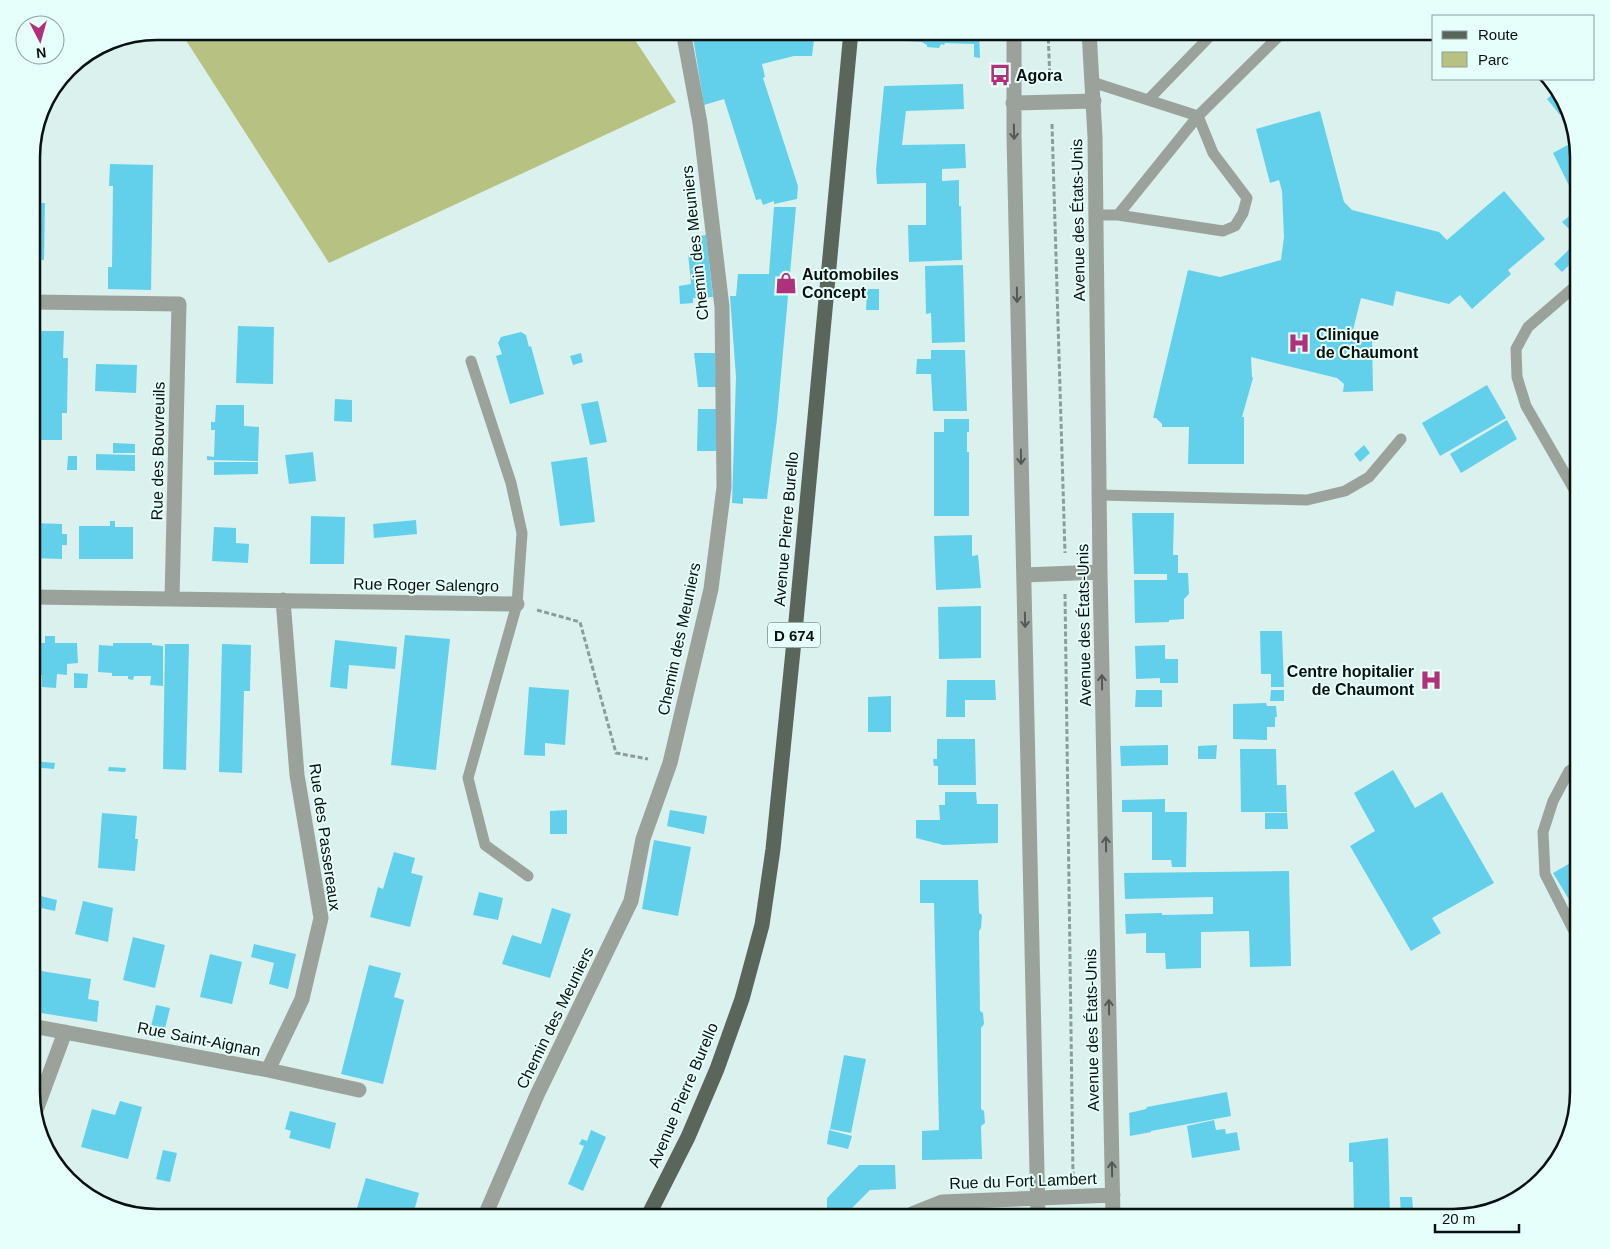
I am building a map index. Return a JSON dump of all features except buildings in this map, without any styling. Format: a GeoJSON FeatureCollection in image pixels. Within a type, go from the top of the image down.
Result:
{"type":"FeatureCollection","features":[{"type":"Feature","properties":{"kind":"main road","name":"Avenue Pierre Burello"},"geometry":{"type":"LineString","coordinates":[[652,1209],[688,1137],[717,1070],[742,998],[762,925],[773,849],[791,670],[850,40]]}},
{"type":"Feature","properties":{"kind":"street","name":"Chemin des Meuniers"},"geometry":{"type":"LineString","coordinates":[[488,1209],[537,1095],[630,901],[643,839],[670,763],[711,589],[724,487],[722,307],[700,123],[685,40]]}},
{"type":"Feature","properties":{"kind":"street"},"geometry":{"type":"LineString","coordinates":[[1014,40],[1013,103],[1038,1209]]}},
{"type":"Feature","properties":{"kind":"street","name":"Avenue des États-Unis"},"geometry":{"type":"LineString","coordinates":[[1090,40],[1094,101],[1100,572],[1113,1209]]}},
{"type":"Feature","properties":{"kind":"street"},"geometry":{"type":"LineString","coordinates":[[1013,103],[1094,101]]}},
{"type":"Feature","properties":{"kind":"street","name":"Rue des Bouvreuils"},"geometry":{"type":"LineString","coordinates":[[40,302],[179,304],[172,599]]}},
{"type":"Feature","properties":{"kind":"street"},"geometry":{"type":"LineString","coordinates":[[1024,575],[1100,572]]}},
{"type":"Feature","properties":{"kind":"street","name":"Rue Roger Salengro"},"geometry":{"type":"LineString","coordinates":[[40,597],[517,604]]}},
{"type":"Feature","properties":{"kind":"street","name":"Rue des Passereaux"},"geometry":{"type":"LineString","coordinates":[[268,1070],[302,999],[321,918],[297,775],[283,600]]}},
{"type":"Feature","properties":{"kind":"street","name":"Rue Saint-Aignan"},"geometry":{"type":"LineString","coordinates":[[40,1027],[268,1070],[359,1090]]}},
{"type":"Feature","properties":{"kind":"street"},"geometry":{"type":"LineString","coordinates":[[40,1100],[65,1032]]}},
{"type":"Feature","properties":{"kind":"street","name":"Rue du Fort Lambert"},"geometry":{"type":"LineString","coordinates":[[924,1209],[942,1202],[1113,1195]]}},
{"type":"Feature","properties":{"kind":"lane"},"geometry":{"type":"LineString","coordinates":[[1148,100],[1206,40]]}},
{"type":"Feature","properties":{"kind":"lane"},"geometry":{"type":"LineString","coordinates":[[1118,214],[1198,116],[1275,40]]}},
{"type":"Feature","properties":{"kind":"lane"},"geometry":{"type":"LineString","coordinates":[[1092,82],[1198,116]]}},
{"type":"Feature","properties":{"kind":"lane"},"geometry":{"type":"LineString","coordinates":[[1096,215],[1118,214],[1223,230],[1235,226],[1243,213],[1247,198],[1213,153],[1198,116]]}},
{"type":"Feature","properties":{"kind":"lane"},"geometry":{"type":"LineString","coordinates":[[1570,291],[1528,327],[1516,350],[1517,377],[1526,406],[1570,482]]}},
{"type":"Feature","properties":{"kind":"lane"},"geometry":{"type":"LineString","coordinates":[[471,361],[511,483],[522,533],[517,604]]}},
{"type":"Feature","properties":{"kind":"lane"},"geometry":{"type":"LineString","coordinates":[[1099,495],[1308,500],[1345,491],[1369,478],[1401,439]]}},
{"type":"Feature","properties":{"kind":"lane","name":"Rue Roger Salengro"},"geometry":{"type":"LineString","coordinates":[[517,604],[468,778],[486,845],[528,876]]}},
{"type":"Feature","properties":{"kind":"lane"},"geometry":{"type":"LineString","coordinates":[[1570,770],[1553,801],[1543,832],[1545,874],[1570,923]]}},
{"type":"Feature","properties":{"kind":"path"},"geometry":{"type":"LineString","coordinates":[[1048,40],[1065,574],[1073,1197]]}},
{"type":"Feature","properties":{"kind":"path"},"geometry":{"type":"LineString","coordinates":[[517,604],[580,622],[616,753],[670,763]]}},
{"type":"Feature","properties":{"kind":"green space"},"geometry":{"type":"Polygon","coordinates":[[[186,40],[635,40],[676,102],[329,263],[186,40]]]}},
{"type":"Feature","properties":{"kind":"place","name":"Agora"},"geometry":{"type":"Point","coordinates":[1000,75]}},
{"type":"Feature","properties":{"kind":"place","name":"Automobiles Concept"},"geometry":{"type":"Point","coordinates":[786,283]}},
{"type":"Feature","properties":{"kind":"place","name":"Clinique de Chaumont"},"geometry":{"type":"Point","coordinates":[1299,343]}},
{"type":"Feature","properties":{"kind":"place","name":"Centre hopitalier de Chaumont"},"geometry":{"type":"Point","coordinates":[1431,680]}}]}
